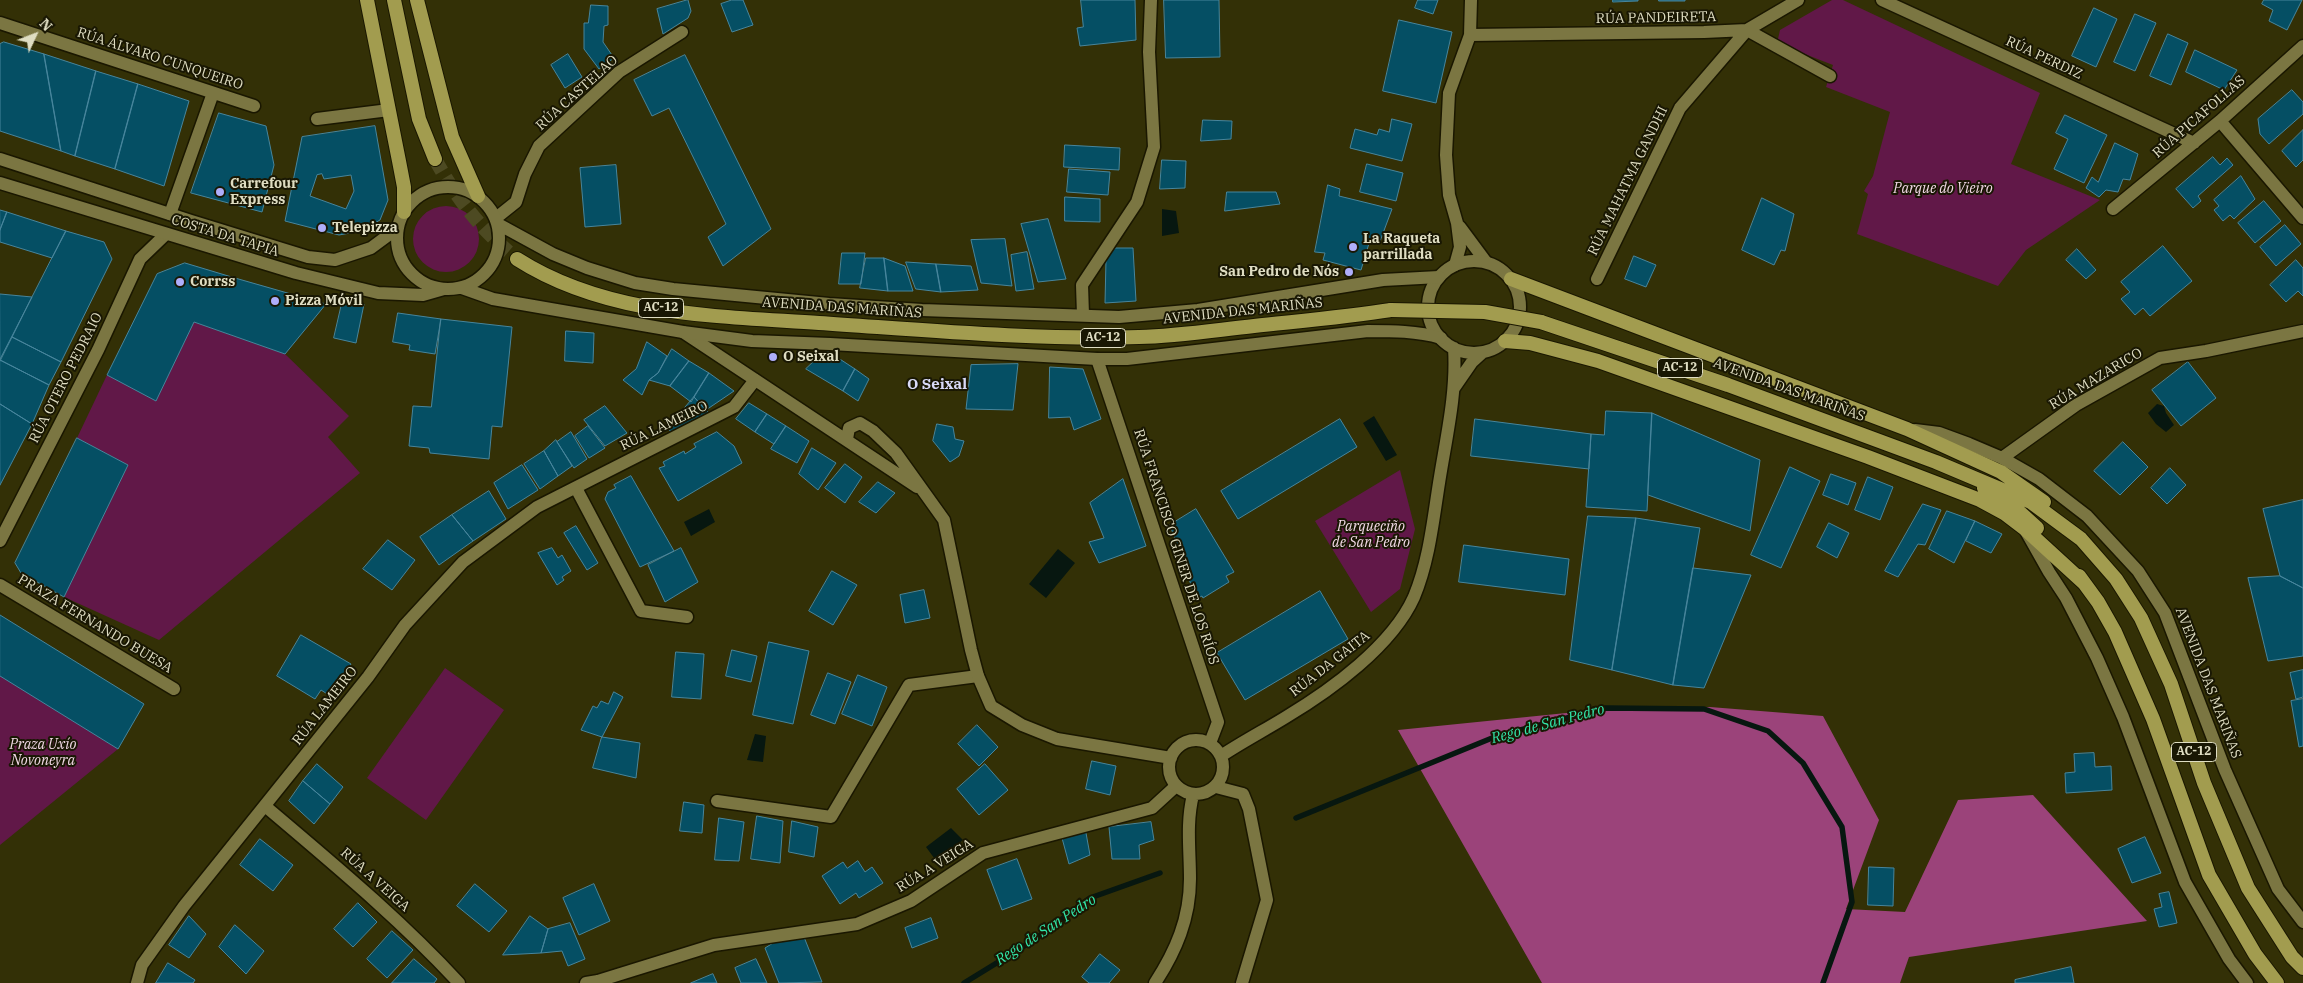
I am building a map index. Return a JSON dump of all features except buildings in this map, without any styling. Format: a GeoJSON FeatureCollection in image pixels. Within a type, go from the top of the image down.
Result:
{"type":"FeatureCollection","features":[{"type":"Feature","properties":{"kind":"highway"},"geometry":{"type":"LineString","coordinates":[[367,0],[404,187],[404,212]]}},
{"type":"Feature","properties":{"kind":"highway"},"geometry":{"type":"LineString","coordinates":[[394,0],[419,119],[435,159]]}},
{"type":"Feature","properties":{"kind":"highway"},"geometry":{"type":"LineString","coordinates":[[417,0],[452,137],[478,196]]}},
{"type":"Feature","properties":{"kind":"highway","name":"AVENIDA DAS MARIÑAS"},"geometry":{"type":"LineString","coordinates":[[517,259],[543,275],[580,290],[607,299],[643,306],[738,317],[1018,337],[1141,337],[1176,335],[1392,310],[1485,312],[1541,322],[1728,385],[1956,470],[2031,502],[2055,518],[2081,540],[2116,579],[2141,618],[2171,684],[2204,783],[2248,888],[2292,957],[2303,968]]}},
{"type":"Feature","properties":{"kind":"highway"},"geometry":{"type":"LineString","coordinates":[[1511,279],[1907,429],[2001,472],[2049,506],[2081,540]]}},
{"type":"Feature","properties":{"kind":"highway"},"geometry":{"type":"LineString","coordinates":[[1505,341],[1530,343],[1598,361],[1868,456],[1980,500],[2004,513],[2024,528],[2084,583]]}},
{"type":"Feature","properties":{"kind":"highway","name":"AVENIDA DAS MARIÑAS"},"geometry":{"type":"LineString","coordinates":[[1956,470],[2016,509],[2056,548],[2084,583],[2115,632],[2142,693],[2209,875],[2255,954],[2278,983]]}},
{"type":"Feature","properties":{"kind":"street"},"geometry":{"type":"LineString","coordinates":[[1082,315],[1082,285],[1138,202],[1154,147],[1149,52],[1151,0]]}},
{"type":"Feature","properties":{"kind":"street"},"geometry":{"type":"LineString","coordinates":[[1455,265],[1460,247],[1457,223],[1449,195],[1446,155],[1449,93],[1470,35],[1471,0]]}},
{"type":"Feature","properties":{"kind":"street","name":"RÚA MAHATMA GANDHI"},"geometry":{"type":"LineString","coordinates":[[1597,278],[1680,108],[1748,30],[1798,0]]}},
{"type":"Feature","properties":{"kind":"street","name":"RÚA PERDIZ"},"geometry":{"type":"LineString","coordinates":[[1882,0],[2194,143]]}},
{"type":"Feature","properties":{"kind":"street","name":"RÚA ÁLVARO CUNQUEIRO"},"geometry":{"type":"LineString","coordinates":[[0,23],[254,106]]}},
{"type":"Feature","properties":{"kind":"street"},"geometry":{"type":"LineString","coordinates":[[1748,30],[1830,76]]}},
{"type":"Feature","properties":{"kind":"street","name":"RÚA PANDEIRETA"},"geometry":{"type":"LineString","coordinates":[[1470,35],[1748,30]]}},
{"type":"Feature","properties":{"kind":"street","name":"RÚA CASTELAO"},"geometry":{"type":"LineString","coordinates":[[497,221],[516,202],[525,174],[539,146],[619,72],[682,32]]}},
{"type":"Feature","properties":{"kind":"street","name":"RÚA PICAFOLLAS"},"geometry":{"type":"LineString","coordinates":[[2113,209],[2220,121],[2303,46]]}},
{"type":"Feature","properties":{"kind":"street","name":"COSTA DA TAPIA"},"geometry":{"type":"LineString","coordinates":[[170,214],[213,92]]}},
{"type":"Feature","properties":{"kind":"street"},"geometry":{"type":"LineString","coordinates":[[317,119],[389,110]]}},
{"type":"Feature","properties":{"kind":"street"},"geometry":{"type":"LineString","coordinates":[[2220,121],[2303,218]]}},
{"type":"Feature","properties":{"kind":"street","name":"COSTA DA TAPIA"},"geometry":{"type":"LineString","coordinates":[[0,159],[308,257],[335,260],[371,248],[398,228]]}},
{"type":"Feature","properties":{"kind":"street","name":"COSTA DA TAPIA"},"geometry":{"type":"LineString","coordinates":[[0,184],[296,273],[378,293],[422,296],[444,289]]}},
{"type":"Feature","properties":{"kind":"street"},"geometry":{"type":"LineString","coordinates":[[446,187],[463,189],[478,196],[488,206],[497,221],[500,237],[498,251],[493,263],[485,274],[462,288],[444,289],[430,286],[418,279],[408,269],[400,256],[397,242],[398,228],[404,212],[415,199],[429,190],[446,187]]}},
{"type":"Feature","properties":{"kind":"street"},"geometry":{"type":"LineString","coordinates":[[497,221],[553,254],[587,268],[635,283],[663,288],[829,304],[1119,317],[1198,310],[1383,280],[1439,277]]}},
{"type":"Feature","properties":{"kind":"street"},"geometry":{"type":"LineString","coordinates":[[1457,223],[1486,262]]}},
{"type":"Feature","properties":{"kind":"street","name":"RÚA OTERO PEDRAIO"},"geometry":{"type":"LineString","coordinates":[[0,542],[98,350],[140,259],[166,234]]}},
{"type":"Feature","properties":{"kind":"street"},"geometry":{"type":"LineString","coordinates":[[1470,261],[1486,262],[1500,269],[1511,279],[1518,291],[1519,311],[1514,330],[1505,341],[1495,348],[1473,353],[1454,348],[1441,338],[1431,321],[1428,301],[1432,288],[1439,277],[1455,265],[1470,261]]}},
{"type":"Feature","properties":{"kind":"street"},"geometry":{"type":"LineString","coordinates":[[462,288],[493,300],[683,332],[752,341],[1097,360],[1127,359],[1368,331],[1390,331],[1441,338]]}},
{"type":"Feature","properties":{"kind":"street","name":"RÚA MAZARICO"},"geometry":{"type":"LineString","coordinates":[[2002,458],[2076,405],[2160,358],[2206,351],[2303,331]]}},
{"type":"Feature","properties":{"kind":"street"},"geometry":{"type":"LineString","coordinates":[[683,332],[928,495]]}},
{"type":"Feature","properties":{"kind":"street","name":"RÚA DA GAITA"},"geometry":{"type":"LineString","coordinates":[[1221,756],[1288,716],[1327,689],[1381,644],[1402,619],[1414,597],[1431,537],[1454,388],[1454,348]]}},
{"type":"Feature","properties":{"kind":"street","name":"RÚA DA GAITA"},"geometry":{"type":"LineString","coordinates":[[1454,388],[1472,362],[1483,352]]}},
{"type":"Feature","properties":{"kind":"street","name":"RÚA FRANCISCO GINER DE LOS RÍOS"},"geometry":{"type":"LineString","coordinates":[[1097,360],[1218,722],[1210,743]]}},
{"type":"Feature","properties":{"kind":"street","name":"RÚA LAMEIRO"},"geometry":{"type":"LineString","coordinates":[[137,983],[142,965],[174,920],[368,676],[405,624],[463,562],[537,507],[734,408],[756,380]]}},
{"type":"Feature","properties":{"kind":"street"},"geometry":{"type":"LineString","coordinates":[[846,439],[849,428],[860,423],[873,431],[896,453],[928,495],[944,520],[971,650],[978,676],[991,706],[1022,725],[1057,739],[1171,758]]}},
{"type":"Feature","properties":{"kind":"street","name":"AVENIDA DAS MARIÑAS"},"geometry":{"type":"LineString","coordinates":[[1907,429],[1939,433],[2002,458],[2039,479],[2087,516],[2138,570],[2165,612],[2225,770],[2278,889],[2303,922]]}},
{"type":"Feature","properties":{"kind":"street"},"geometry":{"type":"LineString","coordinates":[[576,488],[641,611],[687,617]]}},
{"type":"Feature","properties":{"kind":"street"},"geometry":{"type":"LineString","coordinates":[[2024,528],[2048,572],[2066,598],[2124,716],[2186,882],[2229,959],[2247,983]]}},
{"type":"Feature","properties":{"kind":"street","name":"PRAZA FERNANDO BUESA"},"geometry":{"type":"LineString","coordinates":[[0,585],[174,689]]}},
{"type":"Feature","properties":{"kind":"street"},"geometry":{"type":"LineString","coordinates":[[717,801],[831,817],[909,685],[978,676]]}},
{"type":"Feature","properties":{"kind":"street"},"geometry":{"type":"LineString","coordinates":[[1192,740],[1210,743],[1221,756],[1223,772],[1216,787],[1209,792],[1193,795],[1176,786],[1170,773],[1171,758],[1175,750],[1183,743],[1192,740]]}},
{"type":"Feature","properties":{"kind":"street","name":"RÚA A VEIGA"},"geometry":{"type":"LineString","coordinates":[[586,983],[598,982],[714,945],[857,924],[911,901],[983,853],[1152,808],[1176,786]]}},
{"type":"Feature","properties":{"kind":"street"},"geometry":{"type":"LineString","coordinates":[[1216,787],[1243,794],[1249,808],[1267,900],[1242,983]]}},
{"type":"Feature","properties":{"kind":"street"},"geometry":{"type":"LineString","coordinates":[[1155,983],[1170,961],[1185,922],[1190,880],[1189,811],[1193,795]]}},
{"type":"Feature","properties":{"kind":"street","name":"RÚA A VEIGA"},"geometry":{"type":"LineString","coordinates":[[265,806],[364,888],[459,983]]}},
{"type":"Feature","properties":{"kind":"green space","name":"Parque do Vieiro"},"geometry":{"type":"Polygon","coordinates":[[[1832,0],[1843,0],[2040,93],[2011,164],[2100,200],[2026,250],[1998,286],[1857,234],[1868,194],[1864,191],[1873,176],[1890,112],[1826,87],[1833,65],[1784,46],[1778,39],[1780,30],[1832,0]]]}},
{"type":"Feature","properties":{"kind":"green space"},"geometry":{"type":"Polygon","coordinates":[[[439,206],[453,206],[465,211],[474,220],[479,232],[477,252],[470,263],[453,272],[439,272],[427,267],[418,258],[413,246],[413,232],[418,220],[427,211],[439,206]]]}},
{"type":"Feature","properties":{"kind":"green space"},"geometry":{"type":"Polygon","coordinates":[[[194,322],[285,354],[349,416],[328,437],[360,473],[159,640],[64,597],[128,465],[77,438],[107,375],[156,400],[194,322]]]}},
{"type":"Feature","properties":{"kind":"green space","name":"Parqueciño de San Pedro"},"geometry":{"type":"Polygon","coordinates":[[[1400,470],[1415,529],[1400,589],[1371,612],[1315,521],[1400,470]]]}},
{"type":"Feature","properties":{"kind":"green space"},"geometry":{"type":"Polygon","coordinates":[[[445,668],[504,710],[426,820],[367,778],[445,668]]]}},
{"type":"Feature","properties":{"kind":"green space","name":"Praza Uxío Novoneyra"},"geometry":{"type":"Polygon","coordinates":[[[0,676],[118,749],[0,845],[0,676]]]}},
{"type":"Feature","properties":{"kind":"shaded area"},"geometry":{"type":"Polygon","coordinates":[[[1162,209],[1176,211],[1179,233],[1162,236],[1162,209]]]}},
{"type":"Feature","properties":{"kind":"shaded area"},"geometry":{"type":"Polygon","coordinates":[[[2157,404],[2164,406],[2174,425],[2166,432],[2156,424],[2148,413],[2157,404]]]}},
{"type":"Feature","properties":{"kind":"shaded area"},"geometry":{"type":"Polygon","coordinates":[[[1374,416],[1397,455],[1386,461],[1363,423],[1374,416]]]}},
{"type":"Feature","properties":{"kind":"shaded area"},"geometry":{"type":"Polygon","coordinates":[[[709,509],[715,522],[691,536],[684,522],[709,509]]]}},
{"type":"Feature","properties":{"kind":"shaded area"},"geometry":{"type":"Polygon","coordinates":[[[1058,549],[1075,563],[1046,598],[1029,584],[1058,549]]]}},
{"type":"Feature","properties":{"kind":"shaded area"},"geometry":{"type":"Polygon","coordinates":[[[1710,707],[1823,716],[1879,820],[1846,909],[1905,912],[1958,800],[2033,795],[2147,921],[1909,957],[1900,983],[1542,983],[1398,730],[1586,711],[1710,707]]]}},
{"type":"Feature","properties":{"kind":"shaded area"},"geometry":{"type":"Polygon","coordinates":[[[755,734],[766,736],[763,762],[747,760],[755,734]]]}},
{"type":"Feature","properties":{"kind":"shaded area"},"geometry":{"type":"Polygon","coordinates":[[[951,828],[963,840],[937,862],[926,847],[951,828]]]}},
{"type":"Feature","properties":{"kind":"waterway","name":"Rego de San Pedro"},"geometry":{"type":"LineString","coordinates":[[1296,818],[1497,736],[1606,708],[1704,709],[1768,731],[1803,763],[1842,827],[1852,902],[1823,983]]}},
{"type":"Feature","properties":{"kind":"waterway","name":"Rego de San Pedro"},"geometry":{"type":"LineString","coordinates":[[964,983],[1034,940],[1090,898],[1160,873]]}},
{"type":"Feature","properties":{"kind":"tunnel"},"geometry":{"type":"LineString","coordinates":[[435,159],[471,213],[492,237],[517,259]]}},
{"type":"Feature","properties":{"kind":"place","name":"Carrefour Express"},"geometry":{"type":"Point","coordinates":[220,192]}},
{"type":"Feature","properties":{"kind":"place","name":"Telepizza"},"geometry":{"type":"Point","coordinates":[322,228]}},
{"type":"Feature","properties":{"kind":"place","name":"La Raqueta parrillada"},"geometry":{"type":"Point","coordinates":[1353,247]}},
{"type":"Feature","properties":{"kind":"place","name":"San Pedro de Nós"},"geometry":{"type":"Point","coordinates":[1349,272]}},
{"type":"Feature","properties":{"kind":"place","name":"Corrss"},"geometry":{"type":"Point","coordinates":[180,282]}},
{"type":"Feature","properties":{"kind":"place","name":"Pizza Móvil"},"geometry":{"type":"Point","coordinates":[275,301]}},
{"type":"Feature","properties":{"kind":"place","name":"O Seixal"},"geometry":{"type":"Point","coordinates":[773,357]}},
{"type":"Feature","properties":{"kind":"district","name":"O Seixal"},"geometry":{"type":"Point","coordinates":[937,385]}}]}
